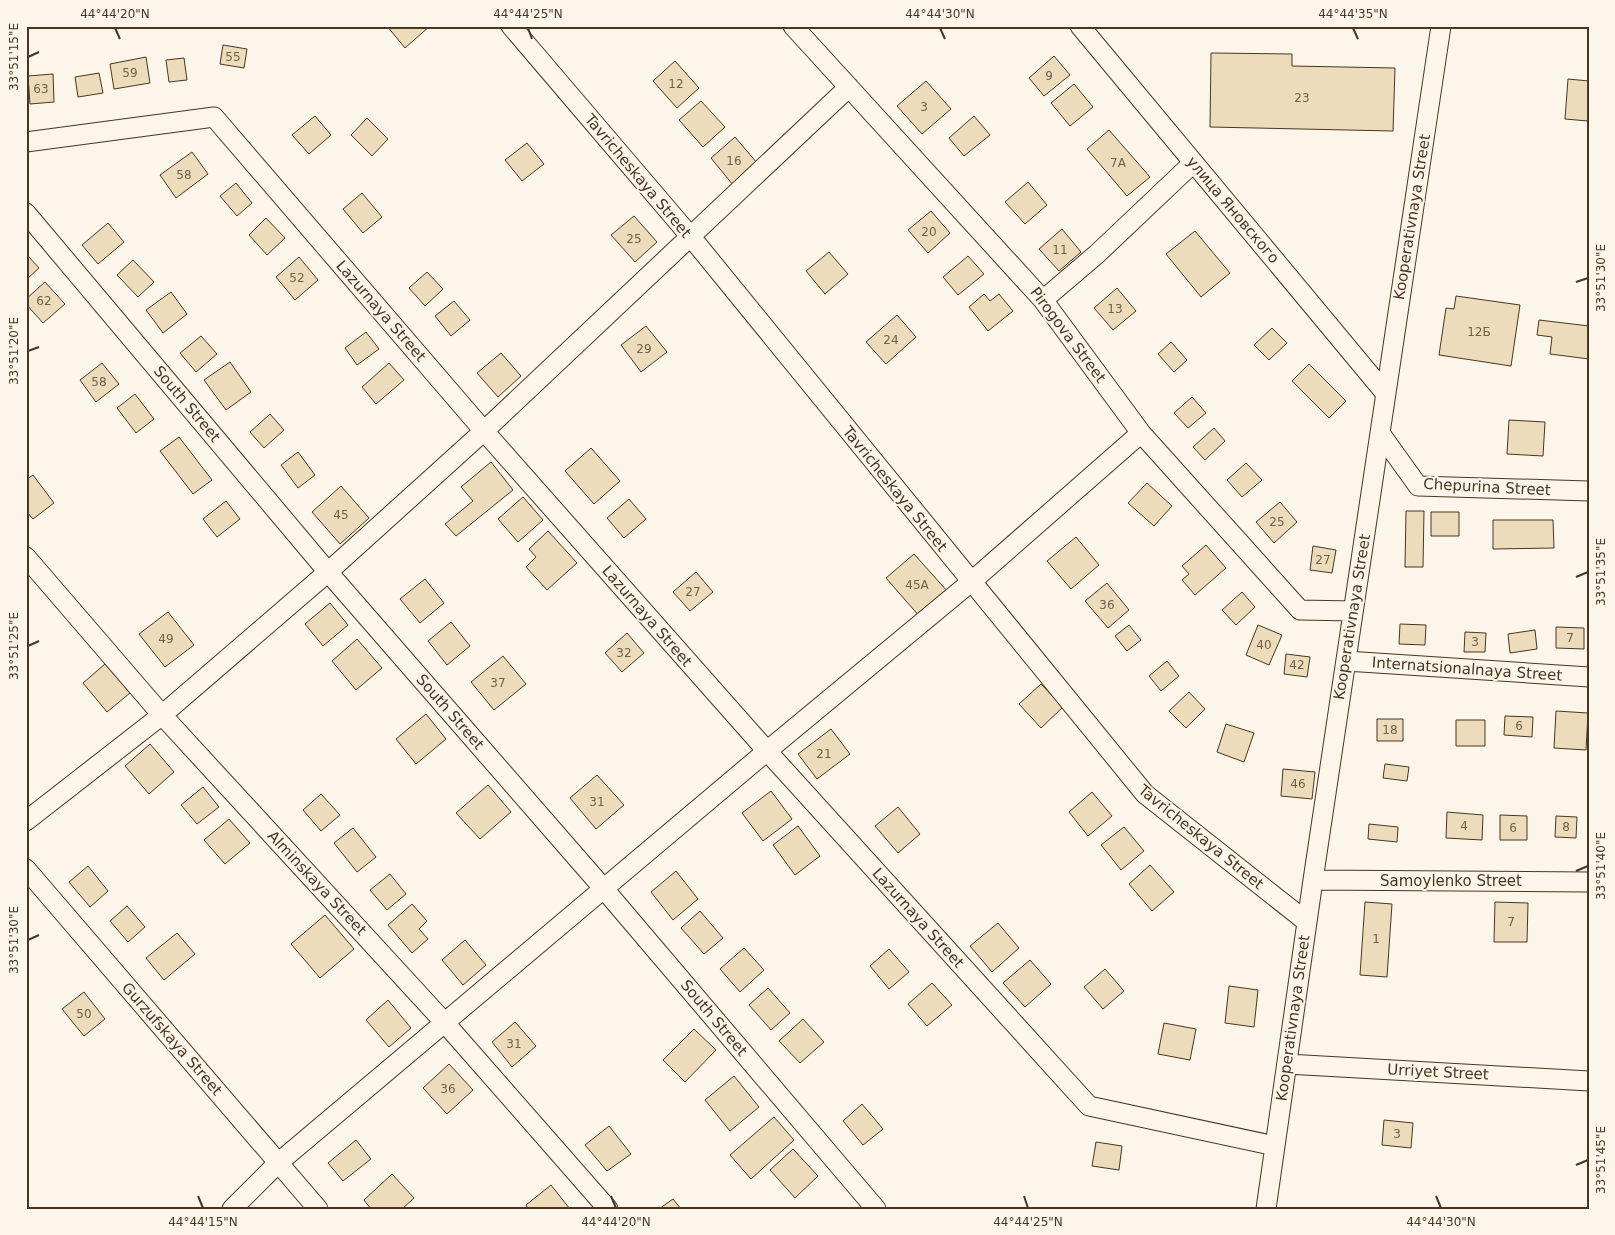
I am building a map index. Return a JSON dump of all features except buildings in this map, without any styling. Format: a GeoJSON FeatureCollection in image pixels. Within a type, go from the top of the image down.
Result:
{"type":"FeatureCollection","features":[{"type":"Feature","properties":{"kind":"street","name":"Tavricheskaya Street"},"geometry":{"type":"LineString","coordinates":[[511,26],[691,237],[1145,794],[1307,922]]}},
{"type":"Feature","properties":{"kind":"street","name":"Pirogova Street"},"geometry":{"type":"LineString","coordinates":[[793,26],[1043,300],[1141,433],[1300,610],[1354,611]]}},
{"type":"Feature","properties":{"kind":"street","name":"улица Яновского"},"geometry":{"type":"LineString","coordinates":[[1080,26],[1386,394]]}},
{"type":"Feature","properties":{"kind":"street","name":"Kooperativnaya Street"},"geometry":{"type":"LineString","coordinates":[[1266,1209],[1313,880],[1441,26]]}},
{"type":"Feature","properties":{"kind":"street"},"geometry":{"type":"LineString","coordinates":[[26,821],[162,715],[328,572],[484,431],[849,87]]}},
{"type":"Feature","properties":{"kind":"street","name":"Lazurnaya Street"},"geometry":{"type":"LineString","coordinates":[[26,142],[214,118],[484,431],[767,751],[1089,1106],[1275,1146]]}},
{"type":"Feature","properties":{"kind":"street"},"geometry":{"type":"LineString","coordinates":[[1043,300],[1097,254],[1194,163]]}},
{"type":"Feature","properties":{"kind":"street","name":"South Street"},"geometry":{"type":"LineString","coordinates":[[26,213],[328,572],[604,889],[876,1209]]}},
{"type":"Feature","properties":{"kind":"street"},"geometry":{"type":"LineString","coordinates":[[232,1209],[278,1163],[767,751],[972,582],[1141,433]]}},
{"type":"Feature","properties":{"kind":"street","name":"Chepurina Street"},"geometry":{"type":"LineString","coordinates":[[1380,433],[1418,486],[1589,491]]}},
{"type":"Feature","properties":{"kind":"street","name":"Alminskaya Street"},"geometry":{"type":"LineString","coordinates":[[26,557],[162,715],[445,1023],[608,1209]]}},
{"type":"Feature","properties":{"kind":"street","name":"Internatsionalnaya Street"},"geometry":{"type":"LineString","coordinates":[[1346,661],[1589,677]]}},
{"type":"Feature","properties":{"kind":"street","name":"Gurzufskaya Street"},"geometry":{"type":"LineString","coordinates":[[26,869],[318,1209]]}},
{"type":"Feature","properties":{"kind":"street","name":"Samoylenko Street"},"geometry":{"type":"LineString","coordinates":[[1313,880],[1589,882]]}},
{"type":"Feature","properties":{"kind":"street","name":"Urriyet Street"},"geometry":{"type":"LineString","coordinates":[[1287,1064],[1589,1081]]}}]}
